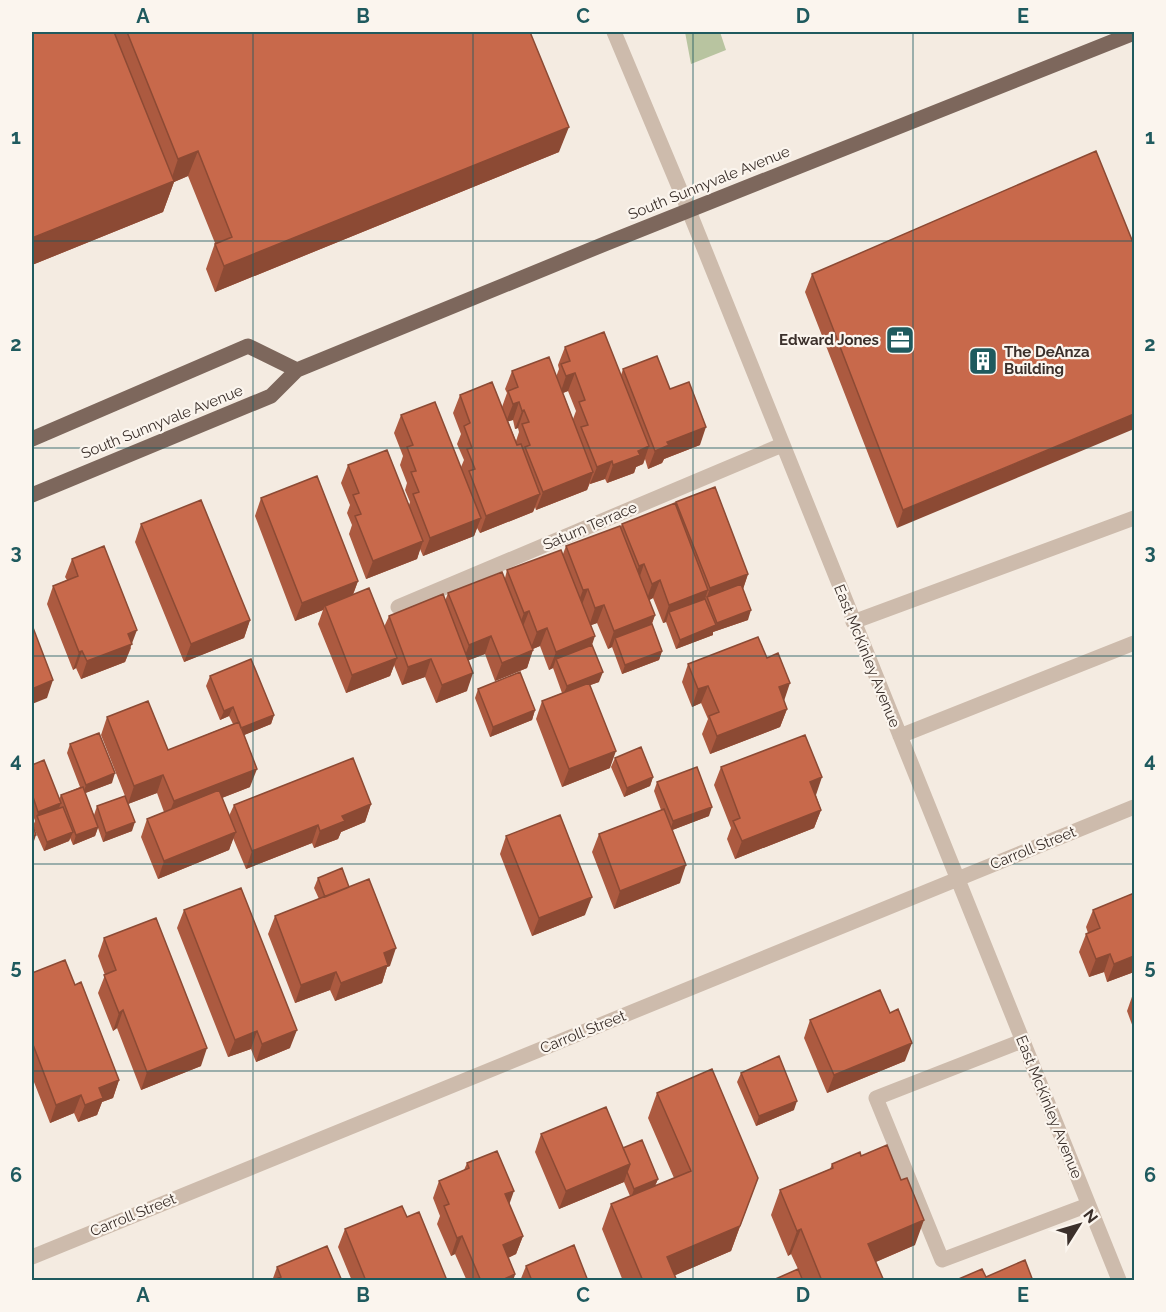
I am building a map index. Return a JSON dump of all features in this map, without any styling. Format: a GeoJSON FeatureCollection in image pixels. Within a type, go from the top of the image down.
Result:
{"type":"FeatureCollection","features":[{"type":"Feature","properties":{"kind":"main road","name":"South Sunnyvale Avenue"},"geometry":{"type":"LineString","coordinates":[[32,495],[272,396],[297,369],[1134,33]]}},
{"type":"Feature","properties":{"kind":"main road"},"geometry":{"type":"LineString","coordinates":[[32,439],[248,346],[297,369]]}},
{"type":"Feature","properties":{"kind":"street","name":"East McKinley Avenue"},"geometry":{"type":"LineString","coordinates":[[614,32],[689,211],[1119,1281]]}},
{"type":"Feature","properties":{"kind":"street","name":"Saturn Terrace"},"geometry":{"type":"LineString","coordinates":[[398,607],[782,445]]}},
{"type":"Feature","properties":{"kind":"street"},"geometry":{"type":"LineString","coordinates":[[853,622],[1134,518]]}},
{"type":"Feature","properties":{"kind":"street"},"geometry":{"type":"LineString","coordinates":[[900,736],[1134,643]]}},
{"type":"Feature","properties":{"kind":"street","name":"Carroll Street"},"geometry":{"type":"LineString","coordinates":[[32,1257],[1134,807]]}},
{"type":"Feature","properties":{"kind":"street"},"geometry":{"type":"LineString","coordinates":[[1022,1041],[876,1098],[942,1260],[1088,1205]]}},
{"type":"Feature","properties":{"kind":"green space"},"geometry":{"type":"Polygon","coordinates":[[[685,32],[720,32],[726,50],[691,64],[685,32]]]}},
{"type":"Feature","properties":{"kind":"building"},"geometry":{"type":"Polygon","coordinates":[[[32,32],[114,32],[174,181],[32,238],[32,32]]]}},
{"type":"Feature","properties":{"kind":"building"},"geometry":{"type":"Polygon","coordinates":[[[127,32],[530,32],[569,127],[224,266],[215,244],[232,237],[198,151],[178,159],[127,32]]]}},
{"type":"Feature","properties":{"kind":"building","name":"The DeAnza Building"},"geometry":{"type":"Polygon","coordinates":[[[1096,151],[1134,245],[1134,414],[903,510],[812,274],[1096,151]]]}},
{"type":"Feature","properties":{"kind":"building"},"geometry":{"type":"Polygon","coordinates":[[[604,332],[649,446],[638,451],[640,455],[613,465],[612,461],[597,467],[581,427],[588,425],[579,402],[585,400],[575,373],[566,376],[561,364],[570,361],[565,347],[604,332]]]}},
{"type":"Feature","properties":{"kind":"building"},"geometry":{"type":"Polygon","coordinates":[[[657,356],[670,389],[689,382],[706,427],[667,442],[669,445],[655,451],[623,369],[657,356]]]}},
{"type":"Feature","properties":{"kind":"building"},"geometry":{"type":"Polygon","coordinates":[[[549,357],[593,472],[543,492],[525,447],[530,445],[522,424],[529,422],[519,402],[513,404],[508,391],[518,387],[512,371],[549,357]]]}},
{"type":"Feature","properties":{"kind":"building"},"geometry":{"type":"Polygon","coordinates":[[[492,382],[517,445],[521,444],[540,494],[486,516],[469,471],[475,469],[467,449],[472,448],[464,426],[470,423],[460,395],[492,382]]]}},
{"type":"Feature","properties":{"kind":"building"},"geometry":{"type":"Polygon","coordinates":[[[435,402],[481,518],[430,538],[413,494],[419,492],[411,472],[416,471],[407,447],[413,445],[401,415],[435,402]]]}},
{"type":"Feature","properties":{"kind":"building"},"geometry":{"type":"Polygon","coordinates":[[[387,450],[423,541],[373,561],[355,516],[361,514],[353,495],[359,493],[348,465],[387,450]]]}},
{"type":"Feature","properties":{"kind":"building"},"geometry":{"type":"Polygon","coordinates":[[[317,476],[358,581],[302,603],[261,498],[317,476]]]}},
{"type":"Feature","properties":{"kind":"building"},"geometry":{"type":"Polygon","coordinates":[[[715,487],[748,574],[710,588],[676,502],[715,487]]]}},
{"type":"Feature","properties":{"kind":"building"},"geometry":{"type":"Polygon","coordinates":[[[201,500],[250,620],[191,644],[141,524],[201,500]]]}},
{"type":"Feature","properties":{"kind":"building"},"geometry":{"type":"Polygon","coordinates":[[[675,503],[708,590],[669,605],[660,580],[652,584],[644,564],[639,566],[622,524],[675,503]]]}},
{"type":"Feature","properties":{"kind":"building"},"geometry":{"type":"Polygon","coordinates":[[[620,526],[655,615],[614,631],[604,605],[595,608],[588,589],[583,590],[566,546],[620,526]]]}},
{"type":"Feature","properties":{"kind":"building"},"geometry":{"type":"Polygon","coordinates":[[[104,546],[137,630],[128,634],[132,644],[87,661],[82,651],[79,652],[53,586],[78,576],[72,559],[104,546]]]}},
{"type":"Feature","properties":{"kind":"building"},"geometry":{"type":"Polygon","coordinates":[[[561,550],[595,636],[556,652],[547,628],[537,632],[529,611],[524,613],[507,570],[561,550]]]}},
{"type":"Feature","properties":{"kind":"building"},"geometry":{"type":"Polygon","coordinates":[[[502,572],[533,650],[502,663],[491,636],[469,645],[448,593],[502,572]]]}},
{"type":"Feature","properties":{"kind":"building"},"geometry":{"type":"Polygon","coordinates":[[[741,584],[751,610],[717,623],[707,597],[741,584]]]}},
{"type":"Feature","properties":{"kind":"building"},"geometry":{"type":"Polygon","coordinates":[[[369,588],[397,658],[352,675],[325,606],[369,588]]]}},
{"type":"Feature","properties":{"kind":"building"},"geometry":{"type":"Polygon","coordinates":[[[443,594],[473,673],[442,685],[431,659],[408,667],[389,616],[443,594]]]}},
{"type":"Feature","properties":{"kind":"building"},"geometry":{"type":"Polygon","coordinates":[[[705,599],[716,625],[680,640],[669,612],[705,599]]]}},
{"type":"Feature","properties":{"kind":"building"},"geometry":{"type":"Polygon","coordinates":[[[652,624],[662,651],[625,665],[615,638],[652,624]]]}},
{"type":"Feature","properties":{"kind":"building"},"geometry":{"type":"Polygon","coordinates":[[[32,625],[53,680],[32,689],[32,625]]]}},
{"type":"Feature","properties":{"kind":"building"},"geometry":{"type":"Polygon","coordinates":[[[758,637],[767,658],[778,653],[790,683],[779,687],[787,709],[717,736],[709,716],[719,712],[708,686],[698,689],[688,664],[758,637]]]}},
{"type":"Feature","properties":{"kind":"building"},"geometry":{"type":"Polygon","coordinates":[[[592,645],[603,672],[567,686],[556,659],[592,645]]]}},
{"type":"Feature","properties":{"kind":"building"},"geometry":{"type":"Polygon","coordinates":[[[251,659],[274,715],[241,728],[233,707],[224,711],[210,676],[251,659]]]}},
{"type":"Feature","properties":{"kind":"building"},"geometry":{"type":"Polygon","coordinates":[[[520,672],[535,710],[493,727],[478,689],[520,672]]]}},
{"type":"Feature","properties":{"kind":"building"},"geometry":{"type":"Polygon","coordinates":[[[589,683],[616,751],[569,769],[542,701],[589,683]]]}},
{"type":"Feature","properties":{"kind":"building"},"geometry":{"type":"Polygon","coordinates":[[[148,701],[168,750],[239,722],[257,769],[174,801],[163,775],[134,786],[107,717],[148,701]]]}},
{"type":"Feature","properties":{"kind":"building"},"geometry":{"type":"Polygon","coordinates":[[[99,733],[115,773],[86,785],[70,744],[99,733]]]}},
{"type":"Feature","properties":{"kind":"building"},"geometry":{"type":"Polygon","coordinates":[[[805,735],[822,777],[810,782],[821,810],[742,841],[733,821],[740,818],[721,767],[805,735]]]}},
{"type":"Feature","properties":{"kind":"building"},"geometry":{"type":"Polygon","coordinates":[[[641,747],[653,777],[627,788],[615,758],[641,747]]]}},
{"type":"Feature","properties":{"kind":"building"},"geometry":{"type":"Polygon","coordinates":[[[353,758],[371,804],[342,816],[345,821],[320,831],[318,825],[252,851],[234,805],[353,758]]]}},
{"type":"Feature","properties":{"kind":"building"},"geometry":{"type":"Polygon","coordinates":[[[44,760],[61,803],[38,812],[32,794],[32,765],[44,760]]]}},
{"type":"Feature","properties":{"kind":"building"},"geometry":{"type":"Polygon","coordinates":[[[697,767],[712,807],[673,821],[657,782],[697,767]]]}},
{"type":"Feature","properties":{"kind":"building"},"geometry":{"type":"Polygon","coordinates":[[[83,787],[98,827],[76,835],[61,795],[83,787]]]}},
{"type":"Feature","properties":{"kind":"building"},"geometry":{"type":"Polygon","coordinates":[[[219,790],[236,832],[164,861],[147,819],[219,790]]]}},
{"type":"Feature","properties":{"kind":"building"},"geometry":{"type":"Polygon","coordinates":[[[125,796],[135,822],[106,833],[97,806],[125,796]]]}},
{"type":"Feature","properties":{"kind":"building"},"geometry":{"type":"Polygon","coordinates":[[[63,807],[73,832],[47,842],[37,816],[63,807]]]}},
{"type":"Feature","properties":{"kind":"building"},"geometry":{"type":"Polygon","coordinates":[[[664,809],[686,865],[620,891],[599,834],[664,809]]]}},
{"type":"Feature","properties":{"kind":"building"},"geometry":{"type":"Polygon","coordinates":[[[560,815],[592,897],[539,918],[506,836],[560,815]]]}},
{"type":"Feature","properties":{"kind":"building"},"geometry":{"type":"Polygon","coordinates":[[[32,823],[36,835],[32,836],[32,823]]]}},
{"type":"Feature","properties":{"kind":"building"},"geometry":{"type":"Polygon","coordinates":[[[342,868],[349,887],[325,897],[318,878],[342,868]]]}},
{"type":"Feature","properties":{"kind":"building"},"geometry":{"type":"Polygon","coordinates":[[[369,879],[396,948],[384,953],[388,965],[341,983],[336,972],[301,985],[275,916],[369,879]]]}},
{"type":"Feature","properties":{"kind":"building"},"geometry":{"type":"Polygon","coordinates":[[[241,888],[297,1030],[262,1044],[257,1031],[235,1040],[184,910],[241,888]]]}},
{"type":"Feature","properties":{"kind":"building"},"geometry":{"type":"Polygon","coordinates":[[[1134,893],[1134,956],[1114,964],[1110,954],[1096,959],[1086,934],[1100,928],[1093,910],[1134,893]]]}},
{"type":"Feature","properties":{"kind":"building"},"geometry":{"type":"Polygon","coordinates":[[[156,918],[207,1048],[147,1072],[123,1010],[119,1013],[104,975],[116,970],[104,938],[156,918]]]}},
{"type":"Feature","properties":{"kind":"building"},"geometry":{"type":"Polygon","coordinates":[[[65,960],[75,985],[81,982],[119,1080],[99,1088],[103,1098],[85,1105],[81,1095],[56,1105],[32,1042],[32,973],[65,960]]]}},
{"type":"Feature","properties":{"kind":"building"},"geometry":{"type":"Polygon","coordinates":[[[880,990],[890,1013],[898,1009],[912,1043],[834,1075],[810,1020],[880,990]]]}},
{"type":"Feature","properties":{"kind":"building"},"geometry":{"type":"Polygon","coordinates":[[[779,1056],[797,1101],[759,1116],[741,1073],[779,1056]]]}},
{"type":"Feature","properties":{"kind":"building"},"geometry":{"type":"Polygon","coordinates":[[[712,1069],[758,1178],[740,1226],[667,1257],[677,1281],[643,1281],[611,1204],[691,1171],[657,1093],[712,1069]]]}},
{"type":"Feature","properties":{"kind":"building"},"geometry":{"type":"Polygon","coordinates":[[[606,1107],[630,1164],[566,1191],[541,1134],[606,1107]]]}},
{"type":"Feature","properties":{"kind":"building"},"geometry":{"type":"Polygon","coordinates":[[[642,1140],[658,1179],[634,1189],[627,1172],[630,1164],[623,1148],[642,1140]]]}},
{"type":"Feature","properties":{"kind":"building"},"geometry":{"type":"Polygon","coordinates":[[[887,1145],[901,1180],[907,1178],[924,1220],[868,1244],[884,1281],[822,1281],[801,1229],[797,1231],[780,1190],[833,1168],[832,1164],[860,1152],[861,1156],[887,1145]]]}},
{"type":"Feature","properties":{"kind":"building"},"geometry":{"type":"Polygon","coordinates":[[[497,1151],[514,1191],[505,1194],[523,1236],[503,1245],[515,1274],[500,1281],[481,1281],[462,1236],[457,1238],[444,1206],[449,1204],[439,1181],[469,1168],[467,1163],[497,1151]]]}},
{"type":"Feature","properties":{"kind":"building"},"geometry":{"type":"Polygon","coordinates":[[[402,1206],[407,1217],[419,1212],[446,1278],[439,1281],[366,1281],[345,1229],[402,1206]]]}},
{"type":"Feature","properties":{"kind":"building"},"geometry":{"type":"Polygon","coordinates":[[[574,1245],[588,1281],[532,1281],[526,1266],[574,1245]]]}},
{"type":"Feature","properties":{"kind":"building"},"geometry":{"type":"Polygon","coordinates":[[[327,1246],[342,1281],[272,1281],[281,1277],[277,1267],[327,1246]]]}},
{"type":"Feature","properties":{"kind":"building"},"geometry":{"type":"Polygon","coordinates":[[[1025,1260],[1033,1281],[954,1281],[982,1269],[986,1277],[1025,1260]]]}},
{"type":"Feature","properties":{"kind":"building"},"geometry":{"type":"Polygon","coordinates":[[[798,1269],[803,1281],[771,1281],[798,1269]]]}},
{"type":"Feature","properties":{"kind":"place","name":"Edward Jones"},"geometry":{"type":"Point","coordinates":[900,340]}},
{"type":"Feature","properties":{"kind":"place","name":"The DeAnza Building"},"geometry":{"type":"Point","coordinates":[983,361]}}]}
